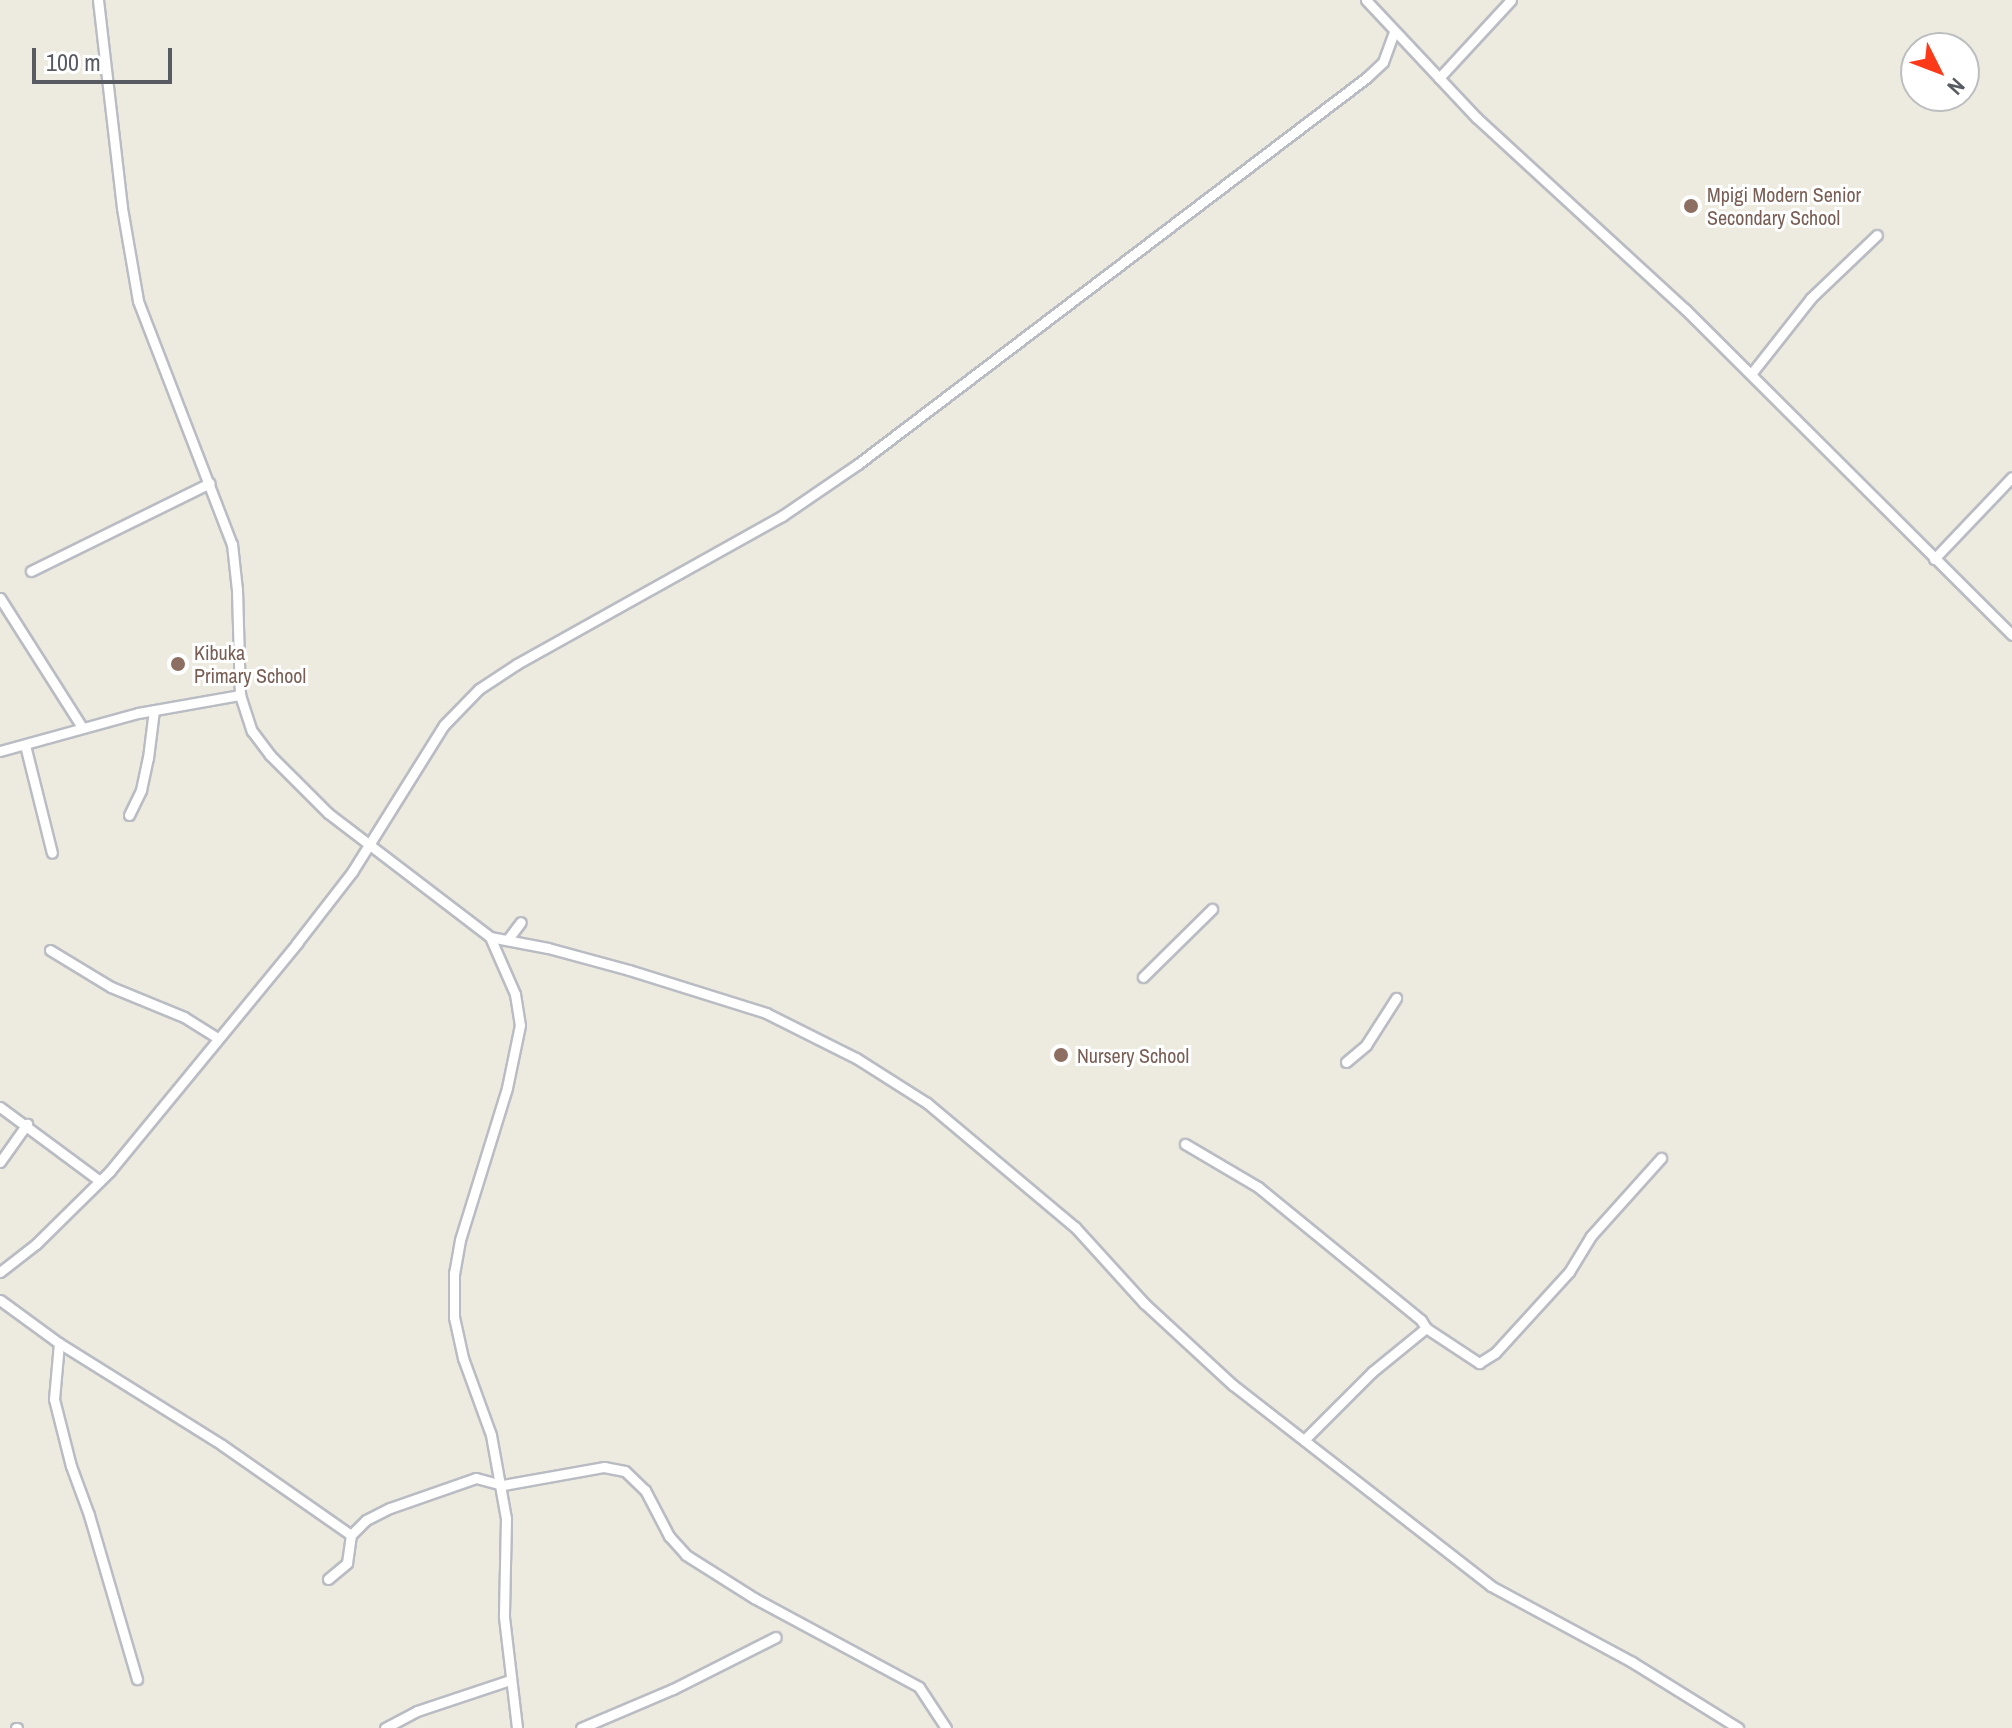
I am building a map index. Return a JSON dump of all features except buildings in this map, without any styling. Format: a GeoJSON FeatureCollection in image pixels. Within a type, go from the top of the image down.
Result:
{"type":"FeatureCollection","features":[{"type":"Feature","properties":{"kind":"street"},"geometry":{"type":"LineString","coordinates":[[98,0],[122,208],[138,301],[232,544],[240,695],[252,731],[270,755],[328,813],[490,937],[515,994],[520,1025],[507,1088],[460,1240],[454,1273],[454,1317],[463,1358],[491,1435],[506,1518],[504,1617],[517,1728]]}},
{"type":"Feature","properties":{"kind":"street"},"geometry":{"type":"LineString","coordinates":[[1366,0],[1486,127],[1608,235],[2012,635]]}},
{"type":"Feature","properties":{"kind":"street"},"geometry":{"type":"LineString","coordinates":[[1439,78],[1511,0]]}},
{"type":"Feature","properties":{"kind":"street"},"geometry":{"type":"LineString","coordinates":[[0,1272],[36,1244],[100,1181],[218,1038],[352,872],[444,725],[479,689],[517,664],[782,516],[858,464],[1366,78],[1383,62],[1394,32]]}},
{"type":"Feature","properties":{"kind":"street"},"geometry":{"type":"LineString","coordinates":[[1751,374],[1811,298],[1877,235]]}},
{"type":"Feature","properties":{"kind":"street"},"geometry":{"type":"LineString","coordinates":[[1934,559],[2012,477]]}},
{"type":"Feature","properties":{"kind":"street"},"geometry":{"type":"LineString","coordinates":[[31,571],[210,483]]}},
{"type":"Feature","properties":{"kind":"street"},"geometry":{"type":"LineString","coordinates":[[0,598],[82,727]]}},
{"type":"Feature","properties":{"kind":"street"},"geometry":{"type":"LineString","coordinates":[[0,751],[154,710],[240,695]]}},
{"type":"Feature","properties":{"kind":"street"},"geometry":{"type":"LineString","coordinates":[[129,815],[141,790],[154,710]]}},
{"type":"Feature","properties":{"kind":"street"},"geometry":{"type":"LineString","coordinates":[[25,745],[52,853]]}},
{"type":"Feature","properties":{"kind":"street"},"geometry":{"type":"LineString","coordinates":[[1143,977],[1212,909]]}},
{"type":"Feature","properties":{"kind":"street"},"geometry":{"type":"LineString","coordinates":[[508,939],[521,922]]}},
{"type":"Feature","properties":{"kind":"street"},"geometry":{"type":"LineString","coordinates":[[490,937],[508,939],[713,993],[766,1013],[856,1058],[917,1096],[1075,1227],[1144,1303],[1233,1385],[1491,1586],[1632,1662],[1738,1728]]}},
{"type":"Feature","properties":{"kind":"street"},"geometry":{"type":"LineString","coordinates":[[50,950],[111,987],[184,1017],[218,1038]]}},
{"type":"Feature","properties":{"kind":"street"},"geometry":{"type":"LineString","coordinates":[[1346,1062],[1366,1045],[1396,998]]}},
{"type":"Feature","properties":{"kind":"street"},"geometry":{"type":"LineString","coordinates":[[0,1107],[100,1181]]}},
{"type":"Feature","properties":{"kind":"street"},"geometry":{"type":"LineString","coordinates":[[0,1162],[27,1124]]}},
{"type":"Feature","properties":{"kind":"street"},"geometry":{"type":"LineString","coordinates":[[1185,1144],[1258,1187],[1426,1328],[1479,1363],[1495,1353],[1569,1272],[1591,1236],[1661,1158]]}},
{"type":"Feature","properties":{"kind":"street"},"geometry":{"type":"LineString","coordinates":[[0,1300],[59,1343],[222,1445],[351,1535]]}},
{"type":"Feature","properties":{"kind":"street"},"geometry":{"type":"LineString","coordinates":[[1305,1439],[1372,1372],[1426,1328]]}},
{"type":"Feature","properties":{"kind":"street"},"geometry":{"type":"LineString","coordinates":[[59,1343],[54,1399],[137,1679]]}},
{"type":"Feature","properties":{"kind":"street"},"geometry":{"type":"LineString","coordinates":[[328,1579],[347,1563],[351,1535],[366,1520],[390,1508],[476,1478],[500,1483],[604,1467],[625,1471],[645,1490],[669,1536],[686,1555],[754,1598],[919,1687],[946,1728]]}},
{"type":"Feature","properties":{"kind":"street"},"geometry":{"type":"LineString","coordinates":[[581,1728],[673,1689],[776,1637]]}},
{"type":"Feature","properties":{"kind":"street"},"geometry":{"type":"LineString","coordinates":[[385,1728],[417,1711],[510,1680]]}},
{"type":"Feature","properties":{"kind":"place","name":"Mpigi Modern Senior Secondary School"},"geometry":{"type":"Point","coordinates":[1691,206]}},
{"type":"Feature","properties":{"kind":"place","name":"Kibuka Primary School"},"geometry":{"type":"Point","coordinates":[178,664]}},
{"type":"Feature","properties":{"kind":"place","name":"Nursery School"},"geometry":{"type":"Point","coordinates":[1061,1055]}}]}
